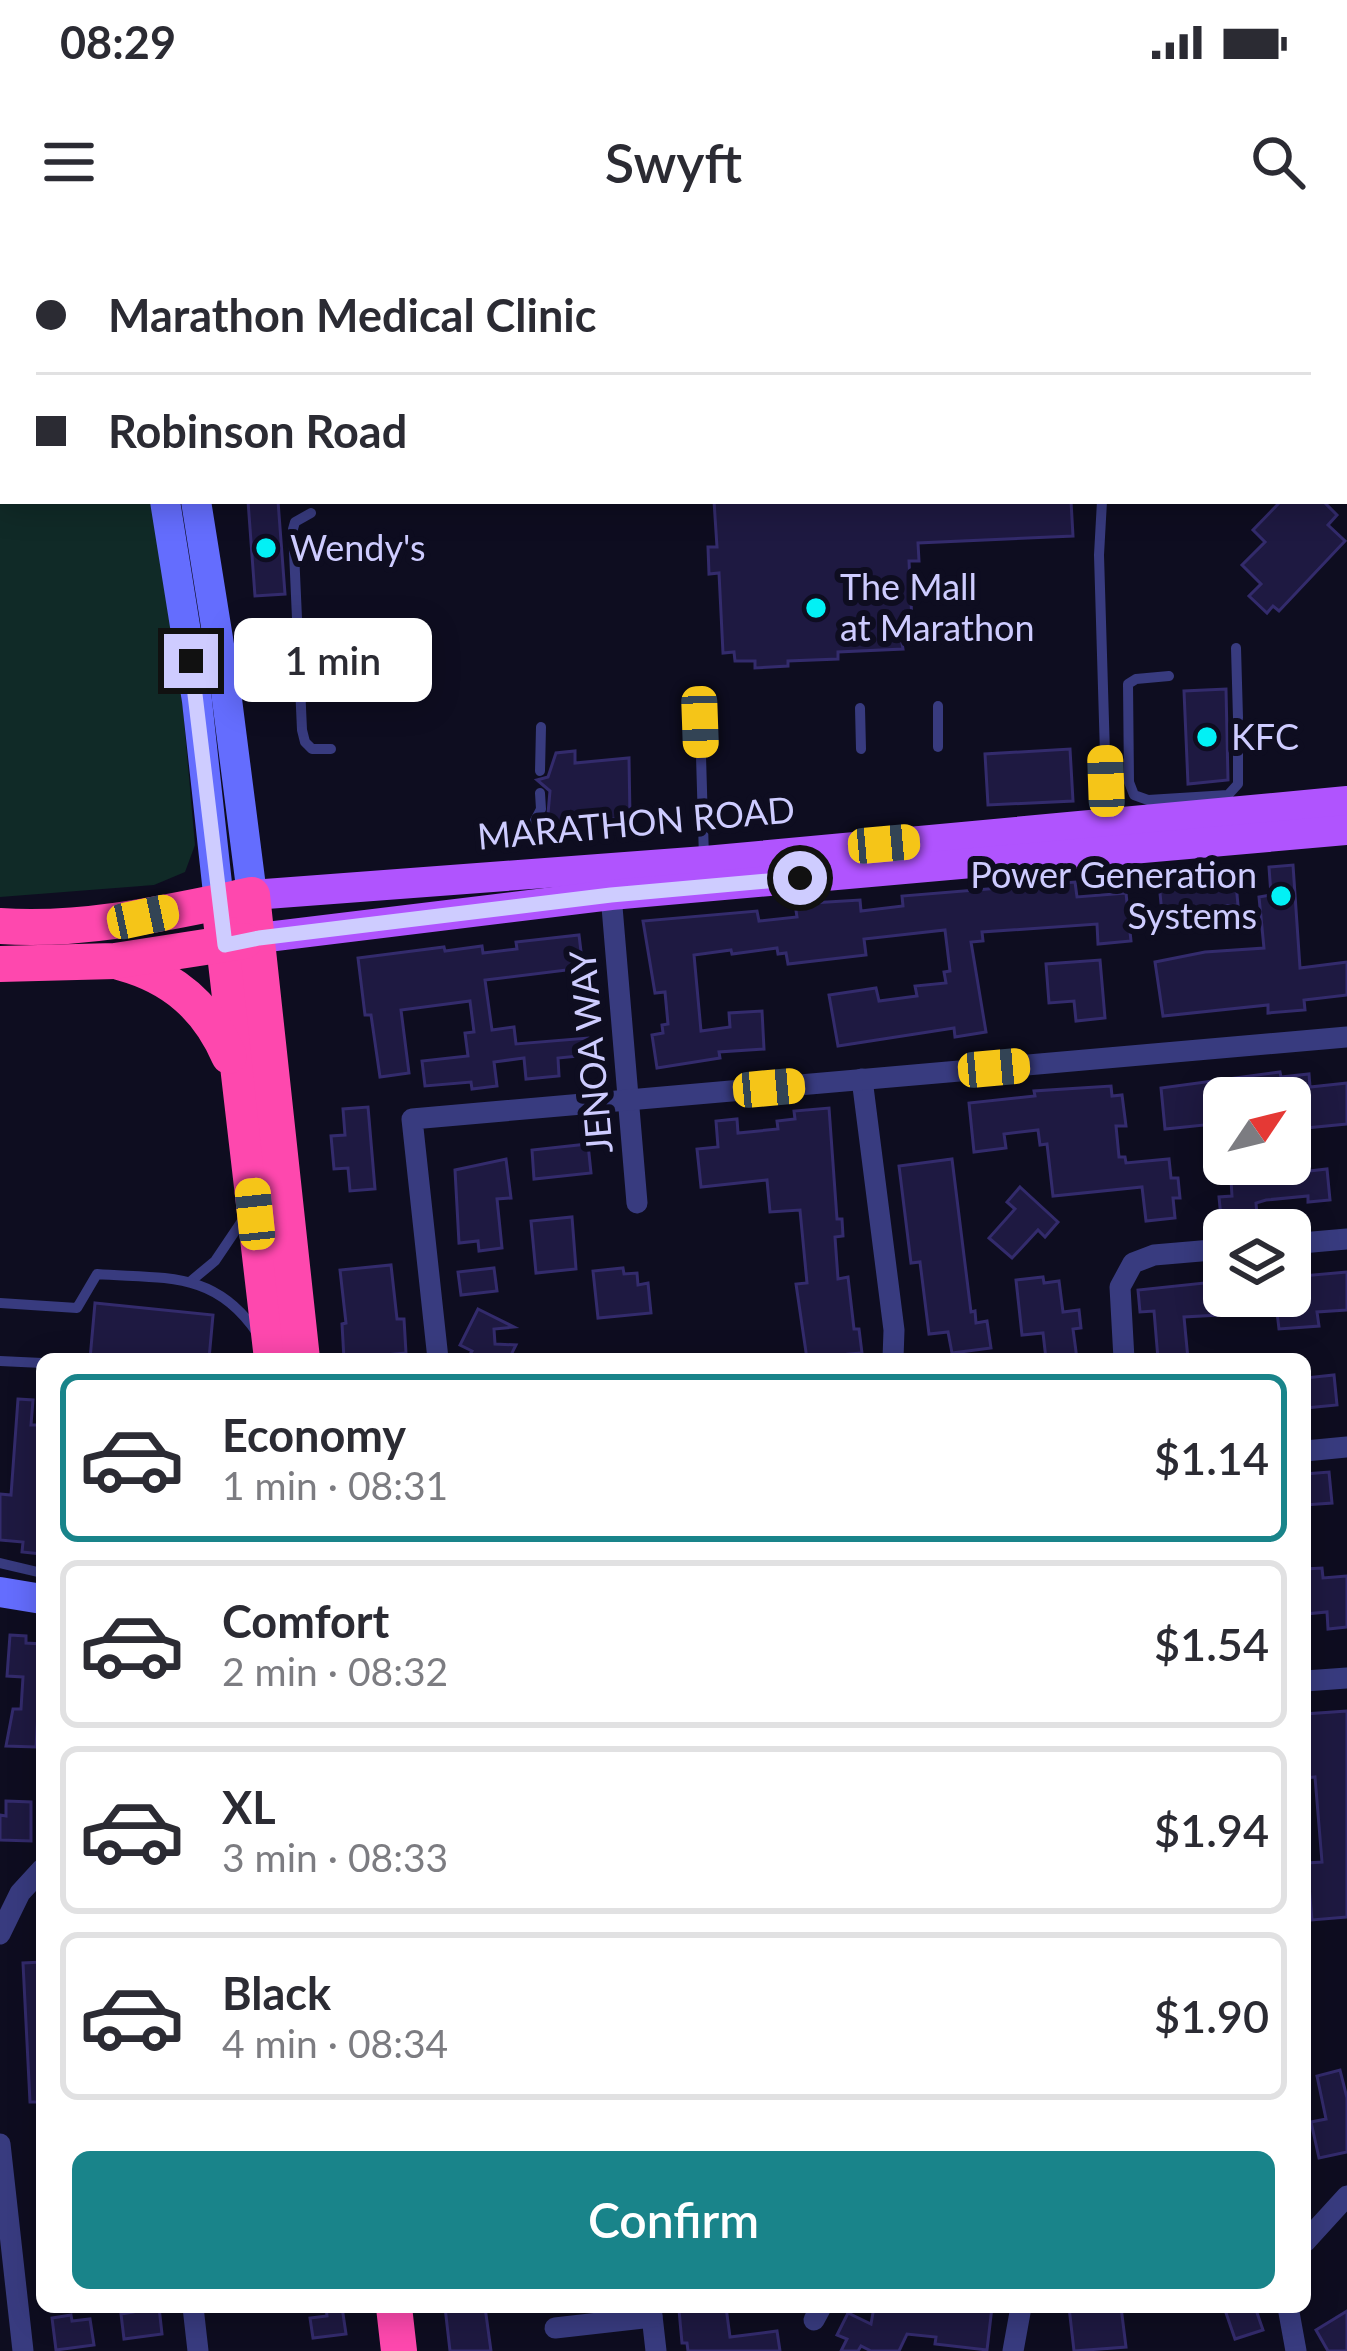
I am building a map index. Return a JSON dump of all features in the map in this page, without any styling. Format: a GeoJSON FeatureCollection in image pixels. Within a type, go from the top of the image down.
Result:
{"type":"FeatureCollection","features":[{"type":"Feature","properties":{"kind":"highway"},"geometry":{"type":"LineString","coordinates":[[0,926],[28,928],[143,917],[236,898],[281,1353]]}},
{"type":"Feature","properties":{"kind":"highway"},"geometry":{"type":"LineString","coordinates":[[0,964],[115,961],[242,941]]}},
{"type":"Feature","properties":{"kind":"highway"},"geometry":{"type":"LineString","coordinates":[[242,941],[243,1100],[255,1214],[281,1353]]}},
{"type":"Feature","properties":{"kind":"highway"},"geometry":{"type":"LineString","coordinates":[[115,961],[154,974],[192,999],[219,1032],[243,1100]]}},
{"type":"Feature","properties":{"kind":"highway"},"geometry":{"type":"LineString","coordinates":[[395,2313],[399,2351]]}},
{"type":"Feature","properties":{"kind":"main road"},"geometry":{"type":"LineString","coordinates":[[165,504],[197,701],[236,898]]}},
{"type":"Feature","properties":{"kind":"main road"},"geometry":{"type":"LineString","coordinates":[[196,504],[224,676],[236,898]]}},
{"type":"Feature","properties":{"kind":"main road","name":"MARATHON ROAD"},"geometry":{"type":"LineString","coordinates":[[236,898],[705,861],[1347,801]]}},
{"type":"Feature","properties":{"kind":"main road","name":"MARATHON ROAD"},"geometry":{"type":"LineString","coordinates":[[242,941],[611,895],[1347,830]]}},
{"type":"Feature","properties":{"kind":"main road"},"geometry":{"type":"LineString","coordinates":[[0,1592],[36,1598]]}},
{"type":"Feature","properties":{"kind":"street","name":"JENOA WAY"},"geometry":{"type":"LineString","coordinates":[[611,895],[637,1203]]}},
{"type":"Feature","properties":{"kind":"street"},"geometry":{"type":"LineString","coordinates":[[438,1353],[412,1119],[1347,1037]]}},
{"type":"Feature","properties":{"kind":"street"},"geometry":{"type":"LineString","coordinates":[[862,1079],[894,1330],[892,1353]]}},
{"type":"Feature","properties":{"kind":"street"},"geometry":{"type":"LineString","coordinates":[[1311,1242],[1347,1239]]}},
{"type":"Feature","properties":{"kind":"street"},"geometry":{"type":"LineString","coordinates":[[1124,1353],[1120,1287],[1133,1262],[1203,1251]]}},
{"type":"Feature","properties":{"kind":"street"},"geometry":{"type":"LineString","coordinates":[[1311,1450],[1347,1447]]}},
{"type":"Feature","properties":{"kind":"street"},"geometry":{"type":"LineString","coordinates":[[1311,1681],[1347,1678]]}},
{"type":"Feature","properties":{"kind":"street"},"geometry":{"type":"LineString","coordinates":[[0,1934],[20,1893],[36,1876]]}},
{"type":"Feature","properties":{"kind":"street"},"geometry":{"type":"LineString","coordinates":[[0,1879],[20,1893]]}},
{"type":"Feature","properties":{"kind":"street"},"geometry":{"type":"LineString","coordinates":[[0,2144],[22,2351]]}},
{"type":"Feature","properties":{"kind":"street"},"geometry":{"type":"LineString","coordinates":[[1311,2235],[1347,2196]]}},
{"type":"Feature","properties":{"kind":"street"},"geometry":{"type":"LineString","coordinates":[[194,2313],[198,2351]]}},
{"type":"Feature","properties":{"kind":"street"},"geometry":{"type":"LineString","coordinates":[[555,2328],[646,2313]]}},
{"type":"Feature","properties":{"kind":"street"},"geometry":{"type":"LineString","coordinates":[[652,2313],[656,2351]]}},
{"type":"Feature","properties":{"kind":"street"},"geometry":{"type":"LineString","coordinates":[[1013,2351],[1020,2313]]}},
{"type":"Feature","properties":{"kind":"street"},"geometry":{"type":"LineString","coordinates":[[1289,2313],[1296,2351]]}},
{"type":"Feature","properties":{"kind":"lane"},"geometry":{"type":"LineString","coordinates":[[1102,504],[1107,824]]}},
{"type":"Feature","properties":{"kind":"lane"},"geometry":{"type":"LineString","coordinates":[[311,513],[295,522],[293,529],[302,730],[312,748],[331,748]]}},
{"type":"Feature","properties":{"kind":"lane"},"geometry":{"type":"LineString","coordinates":[[1236,648],[1238,718]]}},
{"type":"Feature","properties":{"kind":"lane"},"geometry":{"type":"LineString","coordinates":[[1169,676],[1128,683],[1129,782],[1134,795],[1148,800],[1232,794],[1238,784],[1238,754]]}},
{"type":"Feature","properties":{"kind":"lane"},"geometry":{"type":"LineString","coordinates":[[938,706],[938,747]]}},
{"type":"Feature","properties":{"kind":"lane"},"geometry":{"type":"LineString","coordinates":[[860,708],[861,749]]}},
{"type":"Feature","properties":{"kind":"lane"},"geometry":{"type":"LineString","coordinates":[[700,722],[705,861]]}},
{"type":"Feature","properties":{"kind":"lane"},"geometry":{"type":"LineString","coordinates":[[540,771],[541,727]]}},
{"type":"Feature","properties":{"kind":"lane"},"geometry":{"type":"LineString","coordinates":[[489,840],[527,836],[541,809],[541,793]]}},
{"type":"Feature","properties":{"kind":"lane"},"geometry":{"type":"LineString","coordinates":[[191,1280],[215,1261],[245,1215],[255,1214]]}},
{"type":"Feature","properties":{"kind":"lane"},"geometry":{"type":"LineString","coordinates":[[0,1303],[77,1308],[97,1274],[191,1280],[245,1315],[262,1342],[281,1353]]}},
{"type":"Feature","properties":{"kind":"lane"},"geometry":{"type":"LineString","coordinates":[[0,1360],[36,1363]]}},
{"type":"Feature","properties":{"kind":"lane"},"geometry":{"type":"LineString","coordinates":[[0,1563],[36,1572]]}},
{"type":"Feature","properties":{"kind":"green space"},"geometry":{"type":"Polygon","coordinates":[[[0,504],[151,504],[183,709],[195,845],[185,872],[154,885],[0,897],[0,504]]]}},
{"type":"Feature","properties":{"kind":"building","name":"Wendy's"},"geometry":{"type":"Polygon","coordinates":[[[248,504],[278,504],[285,594],[255,596],[248,504]]]}},
{"type":"Feature","properties":{"kind":"building","name":"The Mall at Marathon"},"geometry":{"type":"Polygon","coordinates":[[[714,504],[1071,504],[1073,536],[918,543],[919,561],[909,561],[913,642],[902,643],[903,649],[838,652],[838,659],[788,661],[788,666],[755,668],[755,661],[735,661],[734,652],[723,653],[719,573],[709,574],[708,547],[717,547],[714,504]]]}},
{"type":"Feature","properties":{"kind":"building"},"geometry":{"type":"Polygon","coordinates":[[[1278,504],[1326,504],[1337,515],[1328,525],[1345,541],[1279,611],[1273,606],[1267,613],[1249,596],[1261,584],[1242,565],[1265,542],[1253,530],[1278,504]]]}},
{"type":"Feature","properties":{"kind":"building","name":"KFC"},"geometry":{"type":"Polygon","coordinates":[[[1226,689],[1228,780],[1188,784],[1184,691],[1226,689]]]}},
{"type":"Feature","properties":{"kind":"building"},"geometry":{"type":"Polygon","coordinates":[[[1070,749],[1073,801],[988,805],[985,754],[1070,749]]]}},
{"type":"Feature","properties":{"kind":"building"},"geometry":{"type":"Polygon","coordinates":[[[575,751],[575,763],[629,758],[630,817],[547,825],[550,791],[537,780],[548,777],[556,753],[575,751]]]}},
{"type":"Feature","properties":{"kind":"building"},"geometry":{"type":"Polygon","coordinates":[[[1293,865],[1300,968],[1347,962],[1347,995],[1304,1000],[1305,1010],[1268,1013],[1268,1005],[1163,1016],[1155,962],[1264,948],[1259,897],[1271,895],[1269,867],[1293,865]]]}},
{"type":"Feature","properties":{"kind":"building"},"geometry":{"type":"Polygon","coordinates":[[[1235,873],[1238,905],[1186,909],[1187,922],[1163,924],[1159,883],[1235,873]]]}},
{"type":"Feature","properties":{"kind":"building"},"geometry":{"type":"Polygon","coordinates":[[[1075,882],[1077,897],[1126,893],[1131,941],[1098,944],[1097,924],[982,932],[983,941],[971,942],[986,1032],[955,1037],[954,1028],[838,1046],[829,995],[876,988],[879,1001],[917,996],[915,986],[946,983],[944,972],[950,971],[945,930],[864,939],[866,955],[788,964],[786,953],[778,954],[777,948],[732,954],[731,950],[694,955],[701,1031],[730,1027],[729,1013],[762,1011],[764,1049],[719,1052],[720,1058],[657,1068],[652,1035],[663,1033],[662,1025],[668,1024],[665,992],[655,993],[643,921],[757,911],[759,921],[797,917],[795,904],[860,900],[861,911],[903,906],[902,896],[1075,882]]]}},
{"type":"Feature","properties":{"kind":"building"},"geometry":{"type":"Polygon","coordinates":[[[579,935],[583,968],[485,980],[492,1030],[514,1027],[516,1044],[588,1038],[589,1055],[558,1058],[559,1076],[526,1079],[524,1058],[494,1062],[497,1086],[472,1089],[471,1082],[425,1086],[422,1061],[468,1056],[465,1033],[474,1032],[470,1001],[401,1010],[409,1073],[380,1077],[358,958],[444,947],[445,951],[482,946],[483,953],[517,949],[516,942],[579,935]]]}},
{"type":"Feature","properties":{"kind":"building"},"geometry":{"type":"Polygon","coordinates":[[[1100,960],[1105,1018],[1076,1021],[1074,1001],[1049,1003],[1046,964],[1100,960]]]}},
{"type":"Feature","properties":{"kind":"building"},"geometry":{"type":"Polygon","coordinates":[[[1280,1072],[1281,1077],[1243,1077],[1280,1072]]]}},
{"type":"Feature","properties":{"kind":"building"},"geometry":{"type":"Polygon","coordinates":[[[1203,1082],[1203,1125],[1165,1129],[1161,1088],[1203,1082]]]}},
{"type":"Feature","properties":{"kind":"building"},"geometry":{"type":"Polygon","coordinates":[[[1347,1083],[1347,1124],[1311,1127],[1311,1087],[1347,1083]]]}},
{"type":"Feature","properties":{"kind":"building"},"geometry":{"type":"Polygon","coordinates":[[[1111,1086],[1112,1096],[1122,1095],[1126,1126],[1116,1126],[1119,1157],[1125,1157],[1126,1163],[1169,1159],[1171,1178],[1178,1178],[1175,1218],[1146,1221],[1142,1187],[1053,1196],[1047,1144],[1040,1145],[1038,1130],[1004,1134],[1006,1148],[974,1152],[969,1103],[1035,1096],[1034,1091],[1111,1086]]]}},
{"type":"Feature","properties":{"kind":"building"},"geometry":{"type":"Polygon","coordinates":[[[368,1107],[375,1189],[350,1191],[348,1168],[334,1169],[331,1136],[345,1135],[343,1109],[368,1107]]]}},
{"type":"Feature","properties":{"kind":"building"},"geometry":{"type":"Polygon","coordinates":[[[829,1108],[837,1219],[842,1219],[843,1236],[835,1237],[838,1279],[848,1277],[862,1353],[806,1353],[796,1284],[807,1283],[800,1210],[770,1212],[767,1180],[701,1187],[697,1149],[718,1147],[716,1121],[737,1119],[738,1133],[778,1129],[777,1121],[795,1119],[794,1111],[829,1108]]]}},
{"type":"Feature","properties":{"kind":"building"},"geometry":{"type":"Polygon","coordinates":[[[588,1144],[591,1173],[534,1179],[532,1150],[588,1144]]]}},
{"type":"Feature","properties":{"kind":"building"},"geometry":{"type":"Polygon","coordinates":[[[506,1159],[511,1198],[497,1199],[502,1248],[479,1251],[478,1241],[459,1243],[455,1170],[506,1159]]]}},
{"type":"Feature","properties":{"kind":"building"},"geometry":{"type":"Polygon","coordinates":[[[952,1159],[971,1312],[975,1311],[976,1323],[987,1321],[991,1348],[952,1353],[948,1332],[929,1334],[920,1262],[911,1263],[899,1166],[952,1159]]]}},
{"type":"Feature","properties":{"kind":"building"},"geometry":{"type":"Polygon","coordinates":[[[1327,1169],[1330,1200],[1308,1202],[1308,1196],[1266,1200],[1256,1203],[1256,1209],[1220,1209],[1219,1197],[1232,1196],[1231,1185],[1311,1185],[1311,1171],[1327,1169]]]}},
{"type":"Feature","properties":{"kind":"building"},"geometry":{"type":"Polygon","coordinates":[[[1020,1187],[1058,1222],[1045,1237],[1038,1230],[1012,1258],[989,1238],[1015,1209],[1007,1202],[1020,1187]]]}},
{"type":"Feature","properties":{"kind":"building"},"geometry":{"type":"Polygon","coordinates":[[[572,1217],[576,1269],[536,1273],[531,1221],[572,1217]]]}},
{"type":"Feature","properties":{"kind":"building"},"geometry":{"type":"Polygon","coordinates":[[[391,1265],[397,1319],[404,1319],[406,1353],[344,1353],[342,1324],[346,1323],[340,1270],[391,1265]]]}},
{"type":"Feature","properties":{"kind":"building"},"geometry":{"type":"Polygon","coordinates":[[[494,1268],[497,1291],[461,1295],[458,1272],[494,1268]]]}},
{"type":"Feature","properties":{"kind":"building"},"geometry":{"type":"Polygon","coordinates":[[[623,1268],[624,1274],[637,1273],[638,1285],[648,1283],[651,1313],[598,1318],[593,1271],[623,1268]]]}},
{"type":"Feature","properties":{"kind":"building"},"geometry":{"type":"Polygon","coordinates":[[[1347,1272],[1347,1310],[1317,1312],[1319,1326],[1279,1329],[1278,1317],[1311,1317],[1311,1275],[1347,1272]]]}},
{"type":"Feature","properties":{"kind":"building"},"geometry":{"type":"Polygon","coordinates":[[[1043,1277],[1044,1283],[1059,1281],[1063,1312],[1079,1310],[1081,1328],[1073,1329],[1076,1353],[1045,1353],[1043,1333],[1022,1335],[1016,1280],[1043,1277]]]}},
{"type":"Feature","properties":{"kind":"building"},"geometry":{"type":"Polygon","coordinates":[[[1203,1283],[1203,1316],[1184,1317],[1187,1353],[1158,1353],[1154,1311],[1140,1312],[1138,1290],[1203,1283]]]}},
{"type":"Feature","properties":{"kind":"building"},"geometry":{"type":"Polygon","coordinates":[[[95,1303],[213,1315],[210,1353],[91,1353],[95,1303]]]}},
{"type":"Feature","properties":{"kind":"building"},"geometry":{"type":"Polygon","coordinates":[[[478,1309],[514,1327],[494,1329],[495,1344],[516,1345],[512,1353],[471,1353],[460,1345],[478,1309]]]}},
{"type":"Feature","properties":{"kind":"building"},"geometry":{"type":"Polygon","coordinates":[[[1334,1375],[1337,1405],[1311,1407],[1311,1377],[1334,1375]]]}},
{"type":"Feature","properties":{"kind":"building"},"geometry":{"type":"Polygon","coordinates":[[[18,1399],[33,1400],[36,1553],[22,1552],[23,1542],[0,1540],[0,1494],[11,1495],[18,1399]]]}},
{"type":"Feature","properties":{"kind":"building"},"geometry":{"type":"Polygon","coordinates":[[[1329,1472],[1332,1503],[1311,1505],[1311,1474],[1329,1472]]]}},
{"type":"Feature","properties":{"kind":"building"},"geometry":{"type":"Polygon","coordinates":[[[1322,1568],[1323,1578],[1347,1576],[1347,1627],[1328,1629],[1327,1612],[1311,1613],[1311,1569],[1322,1568]]]}},
{"type":"Feature","properties":{"kind":"building"},"geometry":{"type":"Polygon","coordinates":[[[10,1635],[26,1636],[26,1643],[36,1644],[36,1747],[6,1746],[13,1709],[21,1709],[23,1677],[7,1676],[10,1635]]]}},
{"type":"Feature","properties":{"kind":"building"},"geometry":{"type":"Polygon","coordinates":[[[1347,1711],[1347,1917],[1312,1920],[1311,1863],[1322,1862],[1315,1777],[1311,1777],[1311,1714],[1347,1711]]]}},
{"type":"Feature","properties":{"kind":"building"},"geometry":{"type":"Polygon","coordinates":[[[6,1801],[31,1802],[31,1841],[0,1840],[0,1815],[6,1816],[6,1801]]]}},
{"type":"Feature","properties":{"kind":"building"},"geometry":{"type":"Polygon","coordinates":[[[36,1962],[36,2102],[30,2102],[23,1963],[36,1962]]]}},
{"type":"Feature","properties":{"kind":"building"},"geometry":{"type":"Polygon","coordinates":[[[1340,2070],[1347,2098],[1347,2152],[1319,2158],[1311,2122],[1326,2119],[1317,2076],[1340,2070]]]}},
{"type":"Feature","properties":{"kind":"building"},"geometry":{"type":"Polygon","coordinates":[[[1347,2311],[1347,2351],[1328,2351],[1316,2330],[1347,2311]]]}},
{"type":"Feature","properties":{"kind":"building"},"geometry":{"type":"Polygon","coordinates":[[[160,2313],[162,2334],[124,2339],[121,2314],[160,2313]]]}},
{"type":"Feature","properties":{"kind":"building"},"geometry":{"type":"Polygon","coordinates":[[[343,2313],[346,2334],[313,2338],[310,2318],[343,2313]]]}},
{"type":"Feature","properties":{"kind":"building"},"geometry":{"type":"Polygon","coordinates":[[[446,2313],[486,2313],[491,2351],[450,2351],[446,2313]]]}},
{"type":"Feature","properties":{"kind":"building"},"geometry":{"type":"Polygon","coordinates":[[[679,2313],[727,2313],[730,2337],[777,2331],[780,2351],[688,2351],[687,2343],[682,2343],[679,2313]]]}},
{"type":"Feature","properties":{"kind":"building"},"geometry":{"type":"Polygon","coordinates":[[[848,2313],[871,2324],[873,2313],[991,2313],[987,2350],[935,2344],[936,2337],[907,2334],[899,2351],[871,2351],[861,2346],[858,2351],[841,2351],[847,2339],[837,2335],[848,2313]]]}},
{"type":"Feature","properties":{"kind":"building"},"geometry":{"type":"Polygon","coordinates":[[[1070,2313],[1122,2313],[1126,2347],[1074,2351],[1070,2313]]]}},
{"type":"Feature","properties":{"kind":"building"},"geometry":{"type":"Polygon","coordinates":[[[1226,2313],[1257,2313],[1263,2330],[1235,2339],[1226,2313]]]}},
{"type":"Feature","properties":{"kind":"building"},"geometry":{"type":"Polygon","coordinates":[[[71,2315],[72,2321],[90,2319],[94,2345],[56,2350],[52,2318],[71,2315]]]}},
{"type":"Feature","properties":{"kind":"place","name":"Wendy's"},"geometry":{"type":"Point","coordinates":[266,548]}},
{"type":"Feature","properties":{"kind":"place","name":"The Mall at Marathon"},"geometry":{"type":"Point","coordinates":[816,608]}},
{"type":"Feature","properties":{"kind":"place","name":"KFC"},"geometry":{"type":"Point","coordinates":[1207,737]}},
{"type":"Feature","properties":{"kind":"place","name":"Power Generation Systems"},"geometry":{"type":"Point","coordinates":[1281,896]}},
{"type":"Feature","properties":{"kind":"route"},"geometry":{"type":"LineString","coordinates":[[191,661],[225,945],[611,895],[800,878]]}}]}
